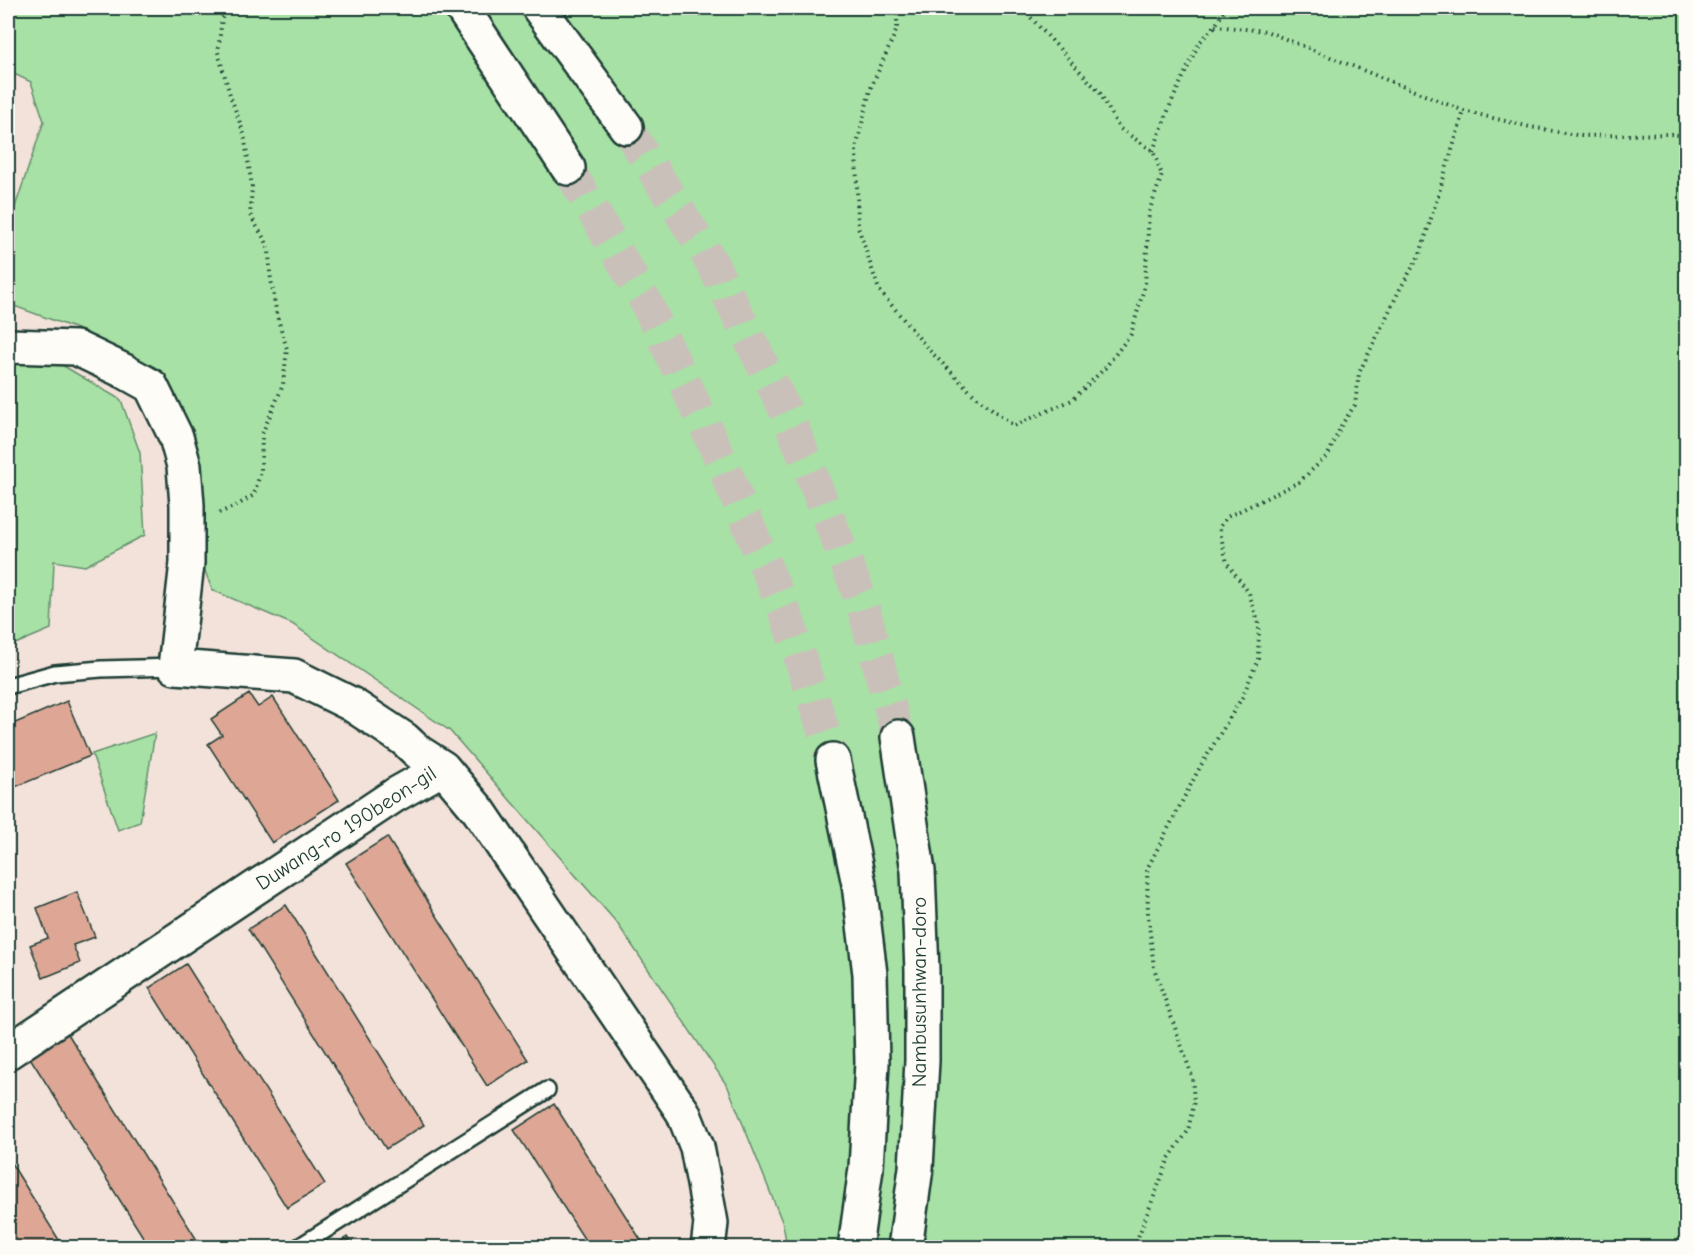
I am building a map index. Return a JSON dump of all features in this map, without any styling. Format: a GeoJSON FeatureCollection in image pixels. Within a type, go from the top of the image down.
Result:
{"type":"FeatureCollection","features":[{"type":"Feature","properties":{"kind":"street"},"geometry":{"type":"LineString","coordinates":[[462,8],[568,168]]}},
{"type":"Feature","properties":{"kind":"street"},"geometry":{"type":"LineString","coordinates":[[538,8],[626,127]]}},
{"type":"Feature","properties":{"kind":"street"},"geometry":{"type":"LineString","coordinates":[[8,346],[76,348],[151,386],[176,437],[184,466],[187,563],[175,667]]}},
{"type":"Feature","properties":{"kind":"street","name":"Duwang-ro 190beon-gil"},"geometry":{"type":"LineString","coordinates":[[8,1052],[395,795],[443,768],[351,704],[294,676],[175,667]]}},
{"type":"Feature","properties":{"kind":"street","name":"Nambusunhwan-doro"},"geometry":{"type":"LineString","coordinates":[[898,737],[918,870],[922,970],[922,1061],[916,1168],[905,1248]]}},
{"type":"Feature","properties":{"kind":"street"},"geometry":{"type":"LineString","coordinates":[[833,760],[859,884],[870,974],[871,1075],[866,1168],[855,1248]]}},
{"type":"Feature","properties":{"kind":"street"},"geometry":{"type":"LineString","coordinates":[[443,768],[479,811],[683,1112],[697,1146],[704,1184],[711,1223],[708,1248]]}},
{"type":"Feature","properties":{"kind":"lane"},"geometry":{"type":"LineString","coordinates":[[8,686],[55,673],[175,667]]}},
{"type":"Feature","properties":{"kind":"lane"},"geometry":{"type":"LineString","coordinates":[[297,1248],[547,1090]]}},
{"type":"Feature","properties":{"kind":"path"},"geometry":{"type":"LineString","coordinates":[[187,505],[219,513],[254,495],[261,470],[262,434],[283,385],[287,349],[275,305],[270,273],[270,251],[250,215],[252,187],[244,134],[218,52],[222,18],[231,8]]}},
{"type":"Feature","properties":{"kind":"path"},"geometry":{"type":"LineString","coordinates":[[897,8],[897,29],[870,90],[856,149],[858,226],[879,290],[929,350],[974,394],[1014,426],[1072,400],[1105,368],[1131,334],[1145,285],[1149,212],[1162,175],[1153,151],[1119,128],[1100,93],[1022,8]]}},
{"type":"Feature","properties":{"kind":"path"},"geometry":{"type":"LineString","coordinates":[[1153,151],[1171,103],[1199,43],[1215,26],[1226,8]]}},
{"type":"Feature","properties":{"kind":"path"},"geometry":{"type":"LineString","coordinates":[[1215,26],[1266,31],[1464,111],[1530,127],[1582,136],[1670,134],[1686,136]]}},
{"type":"Feature","properties":{"kind":"path"},"geometry":{"type":"LineString","coordinates":[[1137,1248],[1138,1237],[1169,1158],[1188,1131],[1194,1101],[1192,1076],[1154,968],[1148,915],[1147,869],[1200,767],[1243,696],[1258,659],[1259,625],[1250,592],[1227,563],[1219,527],[1227,517],[1299,482],[1328,455],[1342,424],[1355,405],[1359,373],[1420,254],[1464,111]]}},
{"type":"Feature","properties":{"kind":"green space"},"geometry":{"type":"Polygon","coordinates":[[[8,8],[1686,8],[1686,1247],[787,1247],[783,1224],[728,1087],[617,923],[450,731],[292,624],[212,590],[196,546],[200,483],[190,428],[173,393],[150,366],[77,329],[14,306],[8,283],[8,265],[14,210],[44,121],[31,82],[8,71],[8,8]]]}},
{"type":"Feature","properties":{"kind":"green space"},"geometry":{"type":"Polygon","coordinates":[[[8,327],[57,362],[121,400],[140,453],[145,535],[85,566],[54,561],[51,629],[8,647],[8,327]]]}},
{"type":"Feature","properties":{"kind":"green space"},"geometry":{"type":"Polygon","coordinates":[[[155,733],[140,822],[118,830],[92,754],[155,733]]]}},
{"type":"Feature","properties":{"kind":"building"},"geometry":{"type":"Polygon","coordinates":[[[249,694],[258,707],[273,697],[339,800],[272,843],[208,744],[222,735],[211,719],[249,694]]]}},
{"type":"Feature","properties":{"kind":"building"},"geometry":{"type":"Polygon","coordinates":[[[67,701],[90,756],[8,790],[8,726],[67,701]]]}},
{"type":"Feature","properties":{"kind":"building"},"geometry":{"type":"Polygon","coordinates":[[[387,837],[528,1060],[487,1086],[346,863],[387,837]]]}},
{"type":"Feature","properties":{"kind":"building"},"geometry":{"type":"Polygon","coordinates":[[[77,892],[95,937],[73,945],[80,963],[43,978],[30,945],[48,938],[37,908],[77,892]]]}},
{"type":"Feature","properties":{"kind":"building"},"geometry":{"type":"Polygon","coordinates":[[[286,905],[424,1125],[386,1149],[248,929],[286,905]]]}},
{"type":"Feature","properties":{"kind":"building"},"geometry":{"type":"Polygon","coordinates":[[[186,964],[325,1184],[287,1208],[149,988],[186,964]]]}},
{"type":"Feature","properties":{"kind":"building"},"geometry":{"type":"Polygon","coordinates":[[[65,1029],[202,1248],[150,1248],[27,1053],[65,1029]]]}},
{"type":"Feature","properties":{"kind":"building"},"geometry":{"type":"Polygon","coordinates":[[[554,1104],[646,1248],[590,1248],[514,1130],[554,1104]]]}},
{"type":"Feature","properties":{"kind":"building"},"geometry":{"type":"Polygon","coordinates":[[[8,1158],[64,1248],[11,1248],[8,1241],[8,1158]]]}},
{"type":"Feature","properties":{"kind":"building"},"geometry":{"type":"Polygon","coordinates":[[[347,1237],[354,1248],[331,1248],[347,1237]]]}},
{"type":"Feature","properties":{"kind":"tunnel"},"geometry":{"type":"LineString","coordinates":[[626,127],[711,261],[788,416],[862,602],[898,737]]}},
{"type":"Feature","properties":{"kind":"tunnel"},"geometry":{"type":"LineString","coordinates":[[568,168],[645,300],[717,451],[787,617],[833,760]]}}]}
